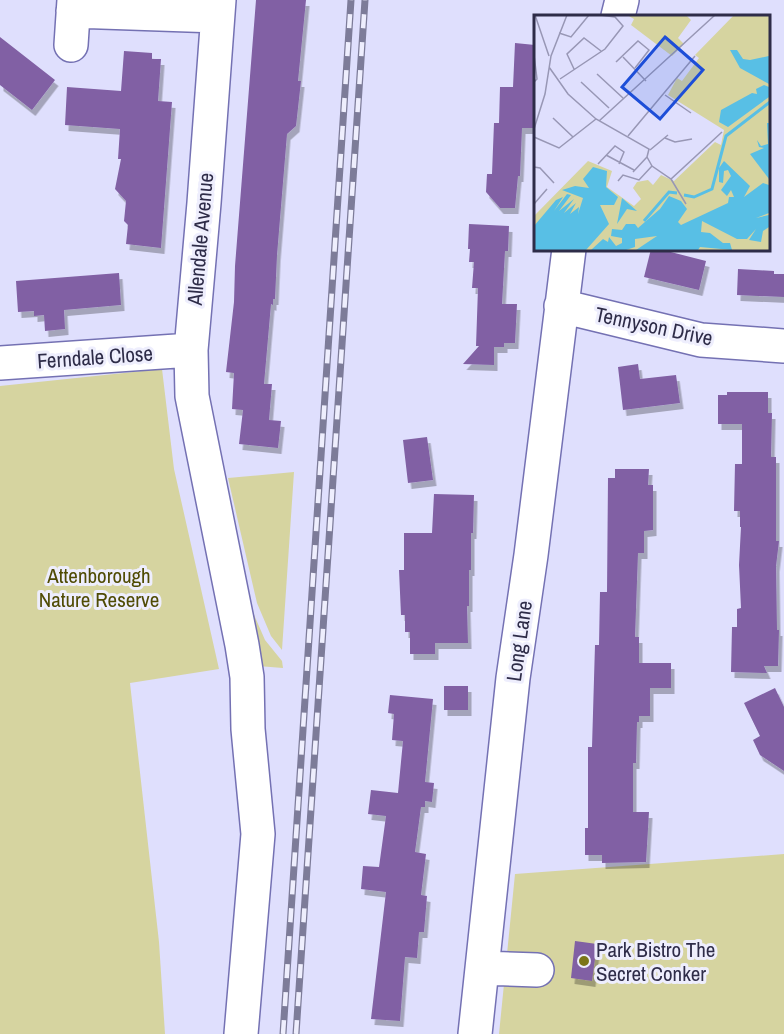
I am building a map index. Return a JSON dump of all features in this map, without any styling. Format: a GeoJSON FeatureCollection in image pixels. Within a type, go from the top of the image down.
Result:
{"type":"FeatureCollection","features":[{"type":"Feature","properties":{"kind":"street"},"geometry":{"type":"LineString","coordinates":[[618,15],[622,0]]}},
{"type":"Feature","properties":{"kind":"street"},"geometry":{"type":"LineString","coordinates":[[71,45],[74,6],[218,8]]}},
{"type":"Feature","properties":{"kind":"street","name":"Allendale Avenue"},"geometry":{"type":"LineString","coordinates":[[218,8],[191,350],[192,396],[247,677],[248,729],[258,834],[241,1034]]}},
{"type":"Feature","properties":{"kind":"street","name":"Long Lane"},"geometry":{"type":"LineString","coordinates":[[475,1034],[513,678],[531,555],[569,250]]}},
{"type":"Feature","properties":{"kind":"street","name":"Tennyson Drive"},"geometry":{"type":"LineString","coordinates":[[561,306],[701,340],[784,346]]}},
{"type":"Feature","properties":{"kind":"street","name":"Ferndale Close"},"geometry":{"type":"LineString","coordinates":[[0,363],[191,350]]}},
{"type":"Feature","properties":{"kind":"street"},"geometry":{"type":"LineString","coordinates":[[483,968],[537,970]]}},
{"type":"Feature","properties":{"kind":"green space","name":"Attenborough Nature Reserve"},"geometry":{"type":"Polygon","coordinates":[[[162,369],[174,469],[219,669],[130,683],[159,942],[165,1034],[0,1034],[0,386],[162,369]]]}},
{"type":"Feature","properties":{"kind":"green space"},"geometry":{"type":"Polygon","coordinates":[[[294,472],[282,650],[271,636],[257,603],[228,478],[294,472]]]}},
{"type":"Feature","properties":{"kind":"green space"},"geometry":{"type":"Polygon","coordinates":[[[248,601],[265,640],[282,661],[283,668],[258,666],[248,601]]]}},
{"type":"Feature","properties":{"kind":"green space"},"geometry":{"type":"Polygon","coordinates":[[[784,854],[784,1034],[499,1034],[515,874],[784,854]]]}},
{"type":"Feature","properties":{"kind":"building"},"geometry":{"type":"Polygon","coordinates":[[[256,0],[306,0],[296,126],[287,134],[275,299],[273,299],[273,305],[271,304],[264,384],[272,384],[269,420],[281,421],[278,448],[239,444],[243,410],[232,409],[234,373],[226,372],[234,302],[256,0]]]}},
{"type":"Feature","properties":{"kind":"building"},"geometry":{"type":"Polygon","coordinates":[[[0,37],[55,80],[32,110],[0,85],[0,37]]]}},
{"type":"Feature","properties":{"kind":"building"},"geometry":{"type":"Polygon","coordinates":[[[515,43],[534,45],[534,128],[522,128],[520,176],[518,176],[515,208],[500,208],[486,192],[487,174],[492,174],[494,123],[499,123],[500,87],[513,87],[515,43]]]}},
{"type":"Feature","properties":{"kind":"building"},"geometry":{"type":"Polygon","coordinates":[[[124,51],[152,53],[152,59],[161,59],[158,101],[172,102],[161,248],[126,244],[128,225],[124,221],[126,201],[115,189],[121,159],[118,159],[120,129],[65,125],[67,87],[121,91],[124,51]]]}},
{"type":"Feature","properties":{"kind":"building"},"geometry":{"type":"Polygon","coordinates":[[[469,224],[509,226],[502,304],[517,304],[515,343],[504,343],[504,347],[494,347],[494,365],[463,364],[479,346],[476,346],[478,288],[472,288],[474,262],[469,262],[469,224]]]}},
{"type":"Feature","properties":{"kind":"building"},"geometry":{"type":"Polygon","coordinates":[[[651,250],[663,250],[706,261],[699,290],[644,277],[651,250]]]}},
{"type":"Feature","properties":{"kind":"building"},"geometry":{"type":"Polygon","coordinates":[[[738,269],[774,271],[774,274],[784,274],[784,297],[737,295],[738,269]]]}},
{"type":"Feature","properties":{"kind":"building"},"geometry":{"type":"Polygon","coordinates":[[[119,273],[121,305],[64,310],[65,329],[45,331],[44,315],[34,316],[34,311],[18,312],[16,281],[119,273]]]}},
{"type":"Feature","properties":{"kind":"building"},"geometry":{"type":"Polygon","coordinates":[[[638,364],[640,379],[676,375],[680,403],[623,410],[618,367],[638,364]]]}},
{"type":"Feature","properties":{"kind":"building"},"geometry":{"type":"Polygon","coordinates":[[[727,392],[768,392],[768,413],[772,413],[771,457],[776,457],[776,541],[779,541],[776,566],[777,630],[779,630],[778,666],[764,666],[767,673],[731,672],[732,627],[737,627],[737,609],[741,608],[740,511],[734,511],[735,464],[742,464],[742,424],[718,424],[718,395],[727,395],[727,392]]]}},
{"type":"Feature","properties":{"kind":"building"},"geometry":{"type":"Polygon","coordinates":[[[427,437],[433,480],[408,483],[403,440],[427,437]]]}},
{"type":"Feature","properties":{"kind":"building"},"geometry":{"type":"Polygon","coordinates":[[[615,469],[649,469],[648,485],[653,485],[653,530],[644,531],[644,553],[638,553],[635,637],[639,637],[639,663],[671,663],[671,688],[650,688],[650,716],[639,716],[639,722],[637,722],[636,763],[633,763],[633,812],[649,812],[646,862],[602,863],[602,855],[585,855],[585,828],[588,828],[588,747],[592,747],[595,645],[599,645],[600,592],[607,592],[608,478],[615,478],[615,469]]]}},
{"type":"Feature","properties":{"kind":"building"},"geometry":{"type":"Polygon","coordinates":[[[434,494],[474,495],[469,606],[467,606],[468,643],[435,643],[435,654],[410,654],[410,632],[405,632],[405,615],[401,615],[399,570],[404,570],[404,533],[432,533],[434,494]]]}},
{"type":"Feature","properties":{"kind":"building"},"geometry":{"type":"Polygon","coordinates":[[[444,686],[468,686],[468,710],[444,710],[444,686]]]}},
{"type":"Feature","properties":{"kind":"building"},"geometry":{"type":"Polygon","coordinates":[[[775,688],[784,707],[784,771],[760,755],[753,740],[760,736],[744,703],[775,688]]]}},
{"type":"Feature","properties":{"kind":"building"},"geometry":{"type":"Polygon","coordinates":[[[390,695],[433,699],[425,782],[434,783],[432,802],[425,801],[425,807],[421,807],[415,852],[426,854],[421,895],[427,896],[424,932],[419,932],[417,958],[405,957],[400,1021],[371,1019],[386,892],[361,889],[363,866],[379,867],[386,816],[368,814],[371,790],[398,793],[403,741],[392,740],[394,714],[388,713],[390,695]]]}},
{"type":"Feature","properties":{"kind":"building","name":"Park Bistro The Secret Conker"},"geometry":{"type":"Polygon","coordinates":[[[575,941],[597,944],[592,981],[571,978],[575,941]]]}},
{"type":"Feature","properties":{"kind":"railway"},"geometry":{"type":"LineString","coordinates":[[283,1034],[351,0]]}},
{"type":"Feature","properties":{"kind":"railway"},"geometry":{"type":"LineString","coordinates":[[296,1034],[365,0]]}},
{"type":"Feature","properties":{"kind":"place","name":"Park Bistro The Secret Conker"},"geometry":{"type":"Point","coordinates":[584,961]}}]}
